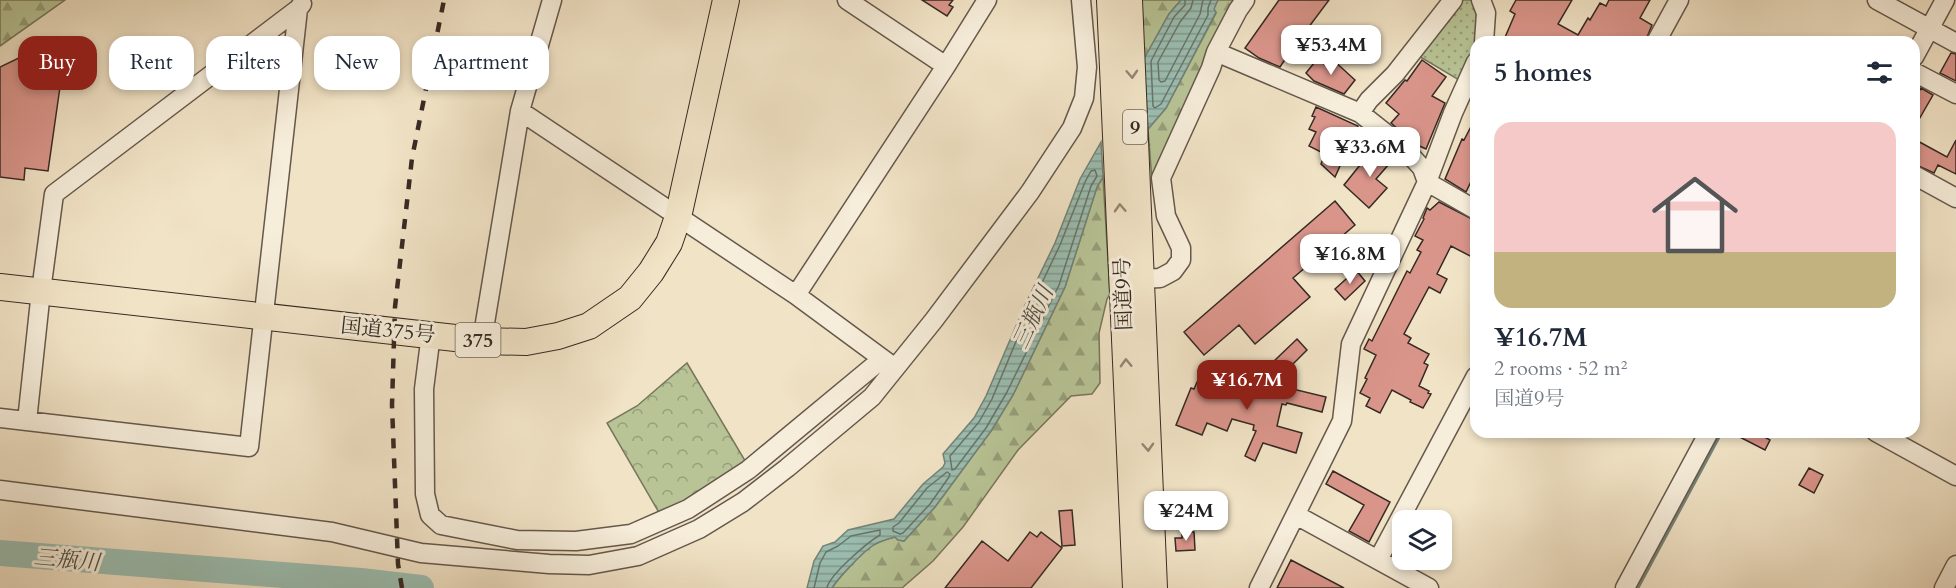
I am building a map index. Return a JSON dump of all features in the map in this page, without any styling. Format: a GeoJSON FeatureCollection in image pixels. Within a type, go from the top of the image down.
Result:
{"type":"FeatureCollection","features":[{"type":"Feature","properties":{"kind":"highway","name":"国道375号"},"geometry":{"type":"LineString","coordinates":[[0,287],[482,341],[526,342],[589,326],[630,298],[651,272],[669,243],[678,217],[726,0]]}},
{"type":"Feature","properties":{"kind":"highway","name":"国道9号"},"geometry":{"type":"LineString","coordinates":[[1123,5],[1140,238],[1132,272]]}},
{"type":"Feature","properties":{"kind":"highway","name":"国道9号"},"geometry":{"type":"LineString","coordinates":[[1123,5],[1114,64],[1132,272],[1136,396],[1136,588]]}},
{"type":"Feature","properties":{"kind":"highway","name":"国道9号"},"geometry":{"type":"LineString","coordinates":[[1136,396],[1154,588]]}},
{"type":"Feature","properties":{"kind":"street"},"geometry":{"type":"LineString","coordinates":[[482,341],[520,111],[552,0]]}},
{"type":"Feature","properties":{"kind":"street"},"geometry":{"type":"LineString","coordinates":[[847,0],[946,66]]}},
{"type":"Feature","properties":{"kind":"street"},"geometry":{"type":"LineString","coordinates":[[796,295],[987,0]]}},
{"type":"Feature","properties":{"kind":"street"},"geometry":{"type":"LineString","coordinates":[[431,334],[424,388],[425,494],[430,514],[441,525],[517,540],[576,541],[632,534],[688,509],[748,470],[889,363],[934,320],[1030,192],[1072,128],[1084,98],[1087,67],[1081,0]]}},
{"type":"Feature","properties":{"kind":"street"},"geometry":{"type":"LineString","coordinates":[[1132,272],[1160,278],[1173,272],[1181,260],[1181,248],[1166,216],[1161,177],[1211,68],[1216,52],[1245,0]]}},
{"type":"Feature","properties":{"kind":"street"},"geometry":{"type":"LineString","coordinates":[[1360,113],[1369,100],[1395,74],[1453,0]]}},
{"type":"Feature","properties":{"kind":"street"},"geometry":{"type":"LineString","coordinates":[[1481,0],[1486,13],[1484,36]]}},
{"type":"Feature","properties":{"kind":"street"},"geometry":{"type":"LineString","coordinates":[[1659,36],[1679,0]]}},
{"type":"Feature","properties":{"kind":"street"},"geometry":{"type":"LineString","coordinates":[[1876,0],[1956,44]]}},
{"type":"Feature","properties":{"kind":"street"},"geometry":{"type":"LineString","coordinates":[[1920,46],[1945,0]]}},
{"type":"Feature","properties":{"kind":"street"},"geometry":{"type":"LineString","coordinates":[[27,421],[54,194],[301,5]]}},
{"type":"Feature","properties":{"kind":"street"},"geometry":{"type":"LineString","coordinates":[[0,418],[249,447],[301,5]]}},
{"type":"Feature","properties":{"kind":"street"},"geometry":{"type":"LineString","coordinates":[[1216,52],[1360,113],[1403,147],[1422,168],[1426,182],[1470,207]]}},
{"type":"Feature","properties":{"kind":"street"},"geometry":{"type":"LineString","coordinates":[[1259,588],[1342,421],[1351,344],[1426,182],[1470,75]]}},
{"type":"Feature","properties":{"kind":"street"},"geometry":{"type":"LineString","coordinates":[[1920,75],[1956,94]]}},
{"type":"Feature","properties":{"kind":"street"},"geometry":{"type":"LineString","coordinates":[[520,111],[796,295],[889,363]]}},
{"type":"Feature","properties":{"kind":"street"},"geometry":{"type":"LineString","coordinates":[[1920,178],[1956,198]]}},
{"type":"Feature","properties":{"kind":"street"},"geometry":{"type":"LineString","coordinates":[[0,490],[332,532],[421,553],[549,564],[600,564],[638,556],[699,529],[742,502],[788,468],[872,397],[889,363]]}},
{"type":"Feature","properties":{"kind":"street"},"geometry":{"type":"LineString","coordinates":[[1378,560],[1470,387]]}},
{"type":"Feature","properties":{"kind":"street"},"geometry":{"type":"LineString","coordinates":[[1625,588],[1706,438]]}},
{"type":"Feature","properties":{"kind":"street"},"geometry":{"type":"LineString","coordinates":[[1887,438],[1956,476]]}},
{"type":"Feature","properties":{"kind":"street"},"geometry":{"type":"LineString","coordinates":[[1296,515],[1430,588]]}},
{"type":"Feature","properties":{"kind":"street"},"geometry":{"type":"LineString","coordinates":[[1944,588],[1956,565]]}},
{"type":"Feature","properties":{"kind":"green space"},"geometry":{"type":"Polygon","coordinates":[[[0,0],[65,0],[0,46],[0,0]]]}},
{"type":"Feature","properties":{"kind":"green space"},"geometry":{"type":"Polygon","coordinates":[[[1142,0],[1181,0],[1169,14],[1144,59],[1142,0]]]}},
{"type":"Feature","properties":{"kind":"green space"},"geometry":{"type":"Polygon","coordinates":[[[1218,0],[1240,0],[1152,181],[1148,129],[1166,108],[1216,13],[1213,9],[1218,0]]]}},
{"type":"Feature","properties":{"kind":"green space"},"geometry":{"type":"Polygon","coordinates":[[[1460,0],[1474,0],[1477,11],[1477,32],[1476,36],[1470,36],[1470,57],[1459,80],[1417,55],[1460,0]]]}},
{"type":"Feature","properties":{"kind":"green space"},"geometry":{"type":"Polygon","coordinates":[[[1103,177],[1110,294],[1099,333],[1100,383],[1092,394],[1071,396],[1018,450],[963,527],[933,561],[902,588],[832,588],[850,566],[872,546],[895,537],[904,541],[935,507],[991,431],[1013,395],[1065,287],[1097,187],[1103,177]]]}},
{"type":"Feature","properties":{"kind":"green space"},"geometry":{"type":"Polygon","coordinates":[[[687,363],[747,464],[661,516],[607,423],[637,406],[687,363]]]}},
{"type":"Feature","properties":{"kind":"water"},"geometry":{"type":"Polygon","coordinates":[[[1181,0],[1218,0],[1214,9],[1216,12],[1166,108],[1148,129],[1144,59],[1169,14],[1181,0]]]}},
{"type":"Feature","properties":{"kind":"water"},"geometry":{"type":"Polygon","coordinates":[[[1101,142],[1103,177],[1097,187],[1065,287],[1013,395],[991,431],[935,507],[904,541],[895,537],[872,546],[850,566],[832,588],[807,588],[814,561],[823,546],[835,542],[848,530],[894,519],[923,484],[943,467],[945,463],[943,454],[974,418],[986,396],[1025,305],[1055,243],[1080,179],[1101,142]]]}},
{"type":"Feature","properties":{"kind":"building"},"geometry":{"type":"Polygon","coordinates":[[[922,0],[953,0],[949,5],[953,7],[947,16],[922,0]]]}},
{"type":"Feature","properties":{"kind":"building"},"geometry":{"type":"Polygon","coordinates":[[[1279,0],[1329,0],[1308,28],[1306,26],[1280,67],[1259,58],[1245,48],[1279,0]]]}},
{"type":"Feature","properties":{"kind":"building"},"geometry":{"type":"Polygon","coordinates":[[[1516,0],[1572,0],[1558,24],[1578,35],[1600,3],[1606,6],[1609,0],[1650,0],[1640,18],[1652,25],[1647,36],[1506,36],[1515,14],[1510,11],[1516,0]]]}},
{"type":"Feature","properties":{"kind":"building"},"geometry":{"type":"Polygon","coordinates":[[[1951,53],[1956,54],[1956,81],[1940,73],[1951,53]]]}},
{"type":"Feature","properties":{"kind":"building"},"geometry":{"type":"Polygon","coordinates":[[[18,58],[18,90],[60,90],[48,171],[25,168],[24,180],[0,177],[0,67],[18,58]]]}},
{"type":"Feature","properties":{"kind":"building"},"geometry":{"type":"Polygon","coordinates":[[[1318,58],[1325,65],[1331,58],[1355,80],[1344,94],[1314,81],[1306,73],[1318,58]]]}},
{"type":"Feature","properties":{"kind":"building"},"geometry":{"type":"Polygon","coordinates":[[[1422,60],[1446,77],[1432,96],[1445,103],[1426,149],[1415,144],[1391,123],[1399,114],[1386,103],[1405,80],[1407,81],[1422,60]]]}},
{"type":"Feature","properties":{"kind":"building"},"geometry":{"type":"Polygon","coordinates":[[[1921,88],[1933,95],[1920,118],[1921,88]]]}},
{"type":"Feature","properties":{"kind":"building"},"geometry":{"type":"Polygon","coordinates":[[[1316,107],[1358,126],[1335,177],[1321,164],[1325,154],[1309,146],[1316,132],[1309,129],[1315,117],[1312,116],[1316,107]]]}},
{"type":"Feature","properties":{"kind":"building"},"geometry":{"type":"Polygon","coordinates":[[[1470,128],[1470,184],[1466,192],[1445,179],[1462,139],[1464,140],[1470,128]]]}},
{"type":"Feature","properties":{"kind":"building"},"geometry":{"type":"Polygon","coordinates":[[[1956,140],[1956,174],[1938,165],[1934,173],[1920,167],[1920,142],[1947,157],[1956,140]]]}},
{"type":"Feature","properties":{"kind":"building"},"geometry":{"type":"Polygon","coordinates":[[[1383,146],[1396,156],[1376,179],[1387,188],[1369,208],[1344,185],[1364,160],[1369,163],[1383,146]]]}},
{"type":"Feature","properties":{"kind":"building"},"geometry":{"type":"Polygon","coordinates":[[[1335,201],[1355,225],[1293,278],[1310,297],[1255,344],[1239,325],[1204,355],[1184,332],[1335,201]]]}},
{"type":"Feature","properties":{"kind":"building"},"geometry":{"type":"Polygon","coordinates":[[[1439,202],[1470,218],[1470,256],[1451,246],[1437,274],[1447,279],[1440,293],[1429,287],[1404,334],[1411,338],[1408,343],[1429,354],[1424,363],[1428,365],[1419,386],[1431,394],[1423,408],[1392,390],[1380,413],[1366,406],[1370,398],[1360,393],[1376,355],[1364,349],[1369,339],[1372,341],[1407,271],[1410,273],[1421,252],[1417,250],[1423,240],[1415,236],[1427,208],[1430,210],[1439,202]]]}},
{"type":"Feature","properties":{"kind":"building"},"geometry":{"type":"Polygon","coordinates":[[[1356,270],[1365,281],[1345,300],[1335,289],[1356,270]]]}},
{"type":"Feature","properties":{"kind":"building"},"geometry":{"type":"Polygon","coordinates":[[[1297,339],[1307,350],[1284,373],[1273,362],[1297,339]]]}},
{"type":"Feature","properties":{"kind":"building"},"geometry":{"type":"Polygon","coordinates":[[[1235,375],[1326,397],[1322,412],[1287,403],[1282,404],[1277,426],[1302,433],[1296,453],[1263,443],[1255,461],[1245,456],[1256,431],[1253,430],[1254,425],[1232,419],[1227,431],[1207,423],[1202,435],[1176,425],[1191,388],[1194,389],[1198,380],[1224,391],[1225,387],[1229,388],[1230,380],[1234,381],[1235,375]]]}},
{"type":"Feature","properties":{"kind":"building"},"geometry":{"type":"Polygon","coordinates":[[[1742,438],[1766,438],[1770,440],[1765,450],[1742,438]]]}},
{"type":"Feature","properties":{"kind":"building"},"geometry":{"type":"Polygon","coordinates":[[[1809,468],[1823,475],[1814,493],[1799,485],[1809,468]]]}},
{"type":"Feature","properties":{"kind":"building"},"geometry":{"type":"Polygon","coordinates":[[[1333,471],[1390,502],[1369,542],[1349,531],[1364,505],[1326,484],[1333,471]]]}},
{"type":"Feature","properties":{"kind":"building"},"geometry":{"type":"Polygon","coordinates":[[[1072,510],[1075,545],[1062,546],[1059,511],[1072,510]]]}},
{"type":"Feature","properties":{"kind":"building"},"geometry":{"type":"Polygon","coordinates":[[[1030,532],[1037,537],[1041,532],[1062,548],[1031,588],[945,588],[982,541],[1008,561],[1030,532]]]}},
{"type":"Feature","properties":{"kind":"building"},"geometry":{"type":"Polygon","coordinates":[[[1182,532],[1194,532],[1195,550],[1176,551],[1175,538],[1182,538],[1182,532]]]}},
{"type":"Feature","properties":{"kind":"building"},"geometry":{"type":"Polygon","coordinates":[[[1291,560],[1344,588],[1277,588],[1291,560]]]}},
{"type":"Feature","properties":{"kind":"waterway"},"geometry":{"type":"LineString","coordinates":[[1637,588],[1718,438]]}},
{"type":"Feature","properties":{"kind":"waterway","name":"三瓶川"},"geometry":{"type":"LineString","coordinates":[[0,553],[361,581],[421,588]]}},
{"type":"Feature","properties":{"kind":"railway"},"geometry":{"type":"LineString","coordinates":[[402,588],[398,564],[392,405],[395,307],[412,158],[444,0]]}}]}
